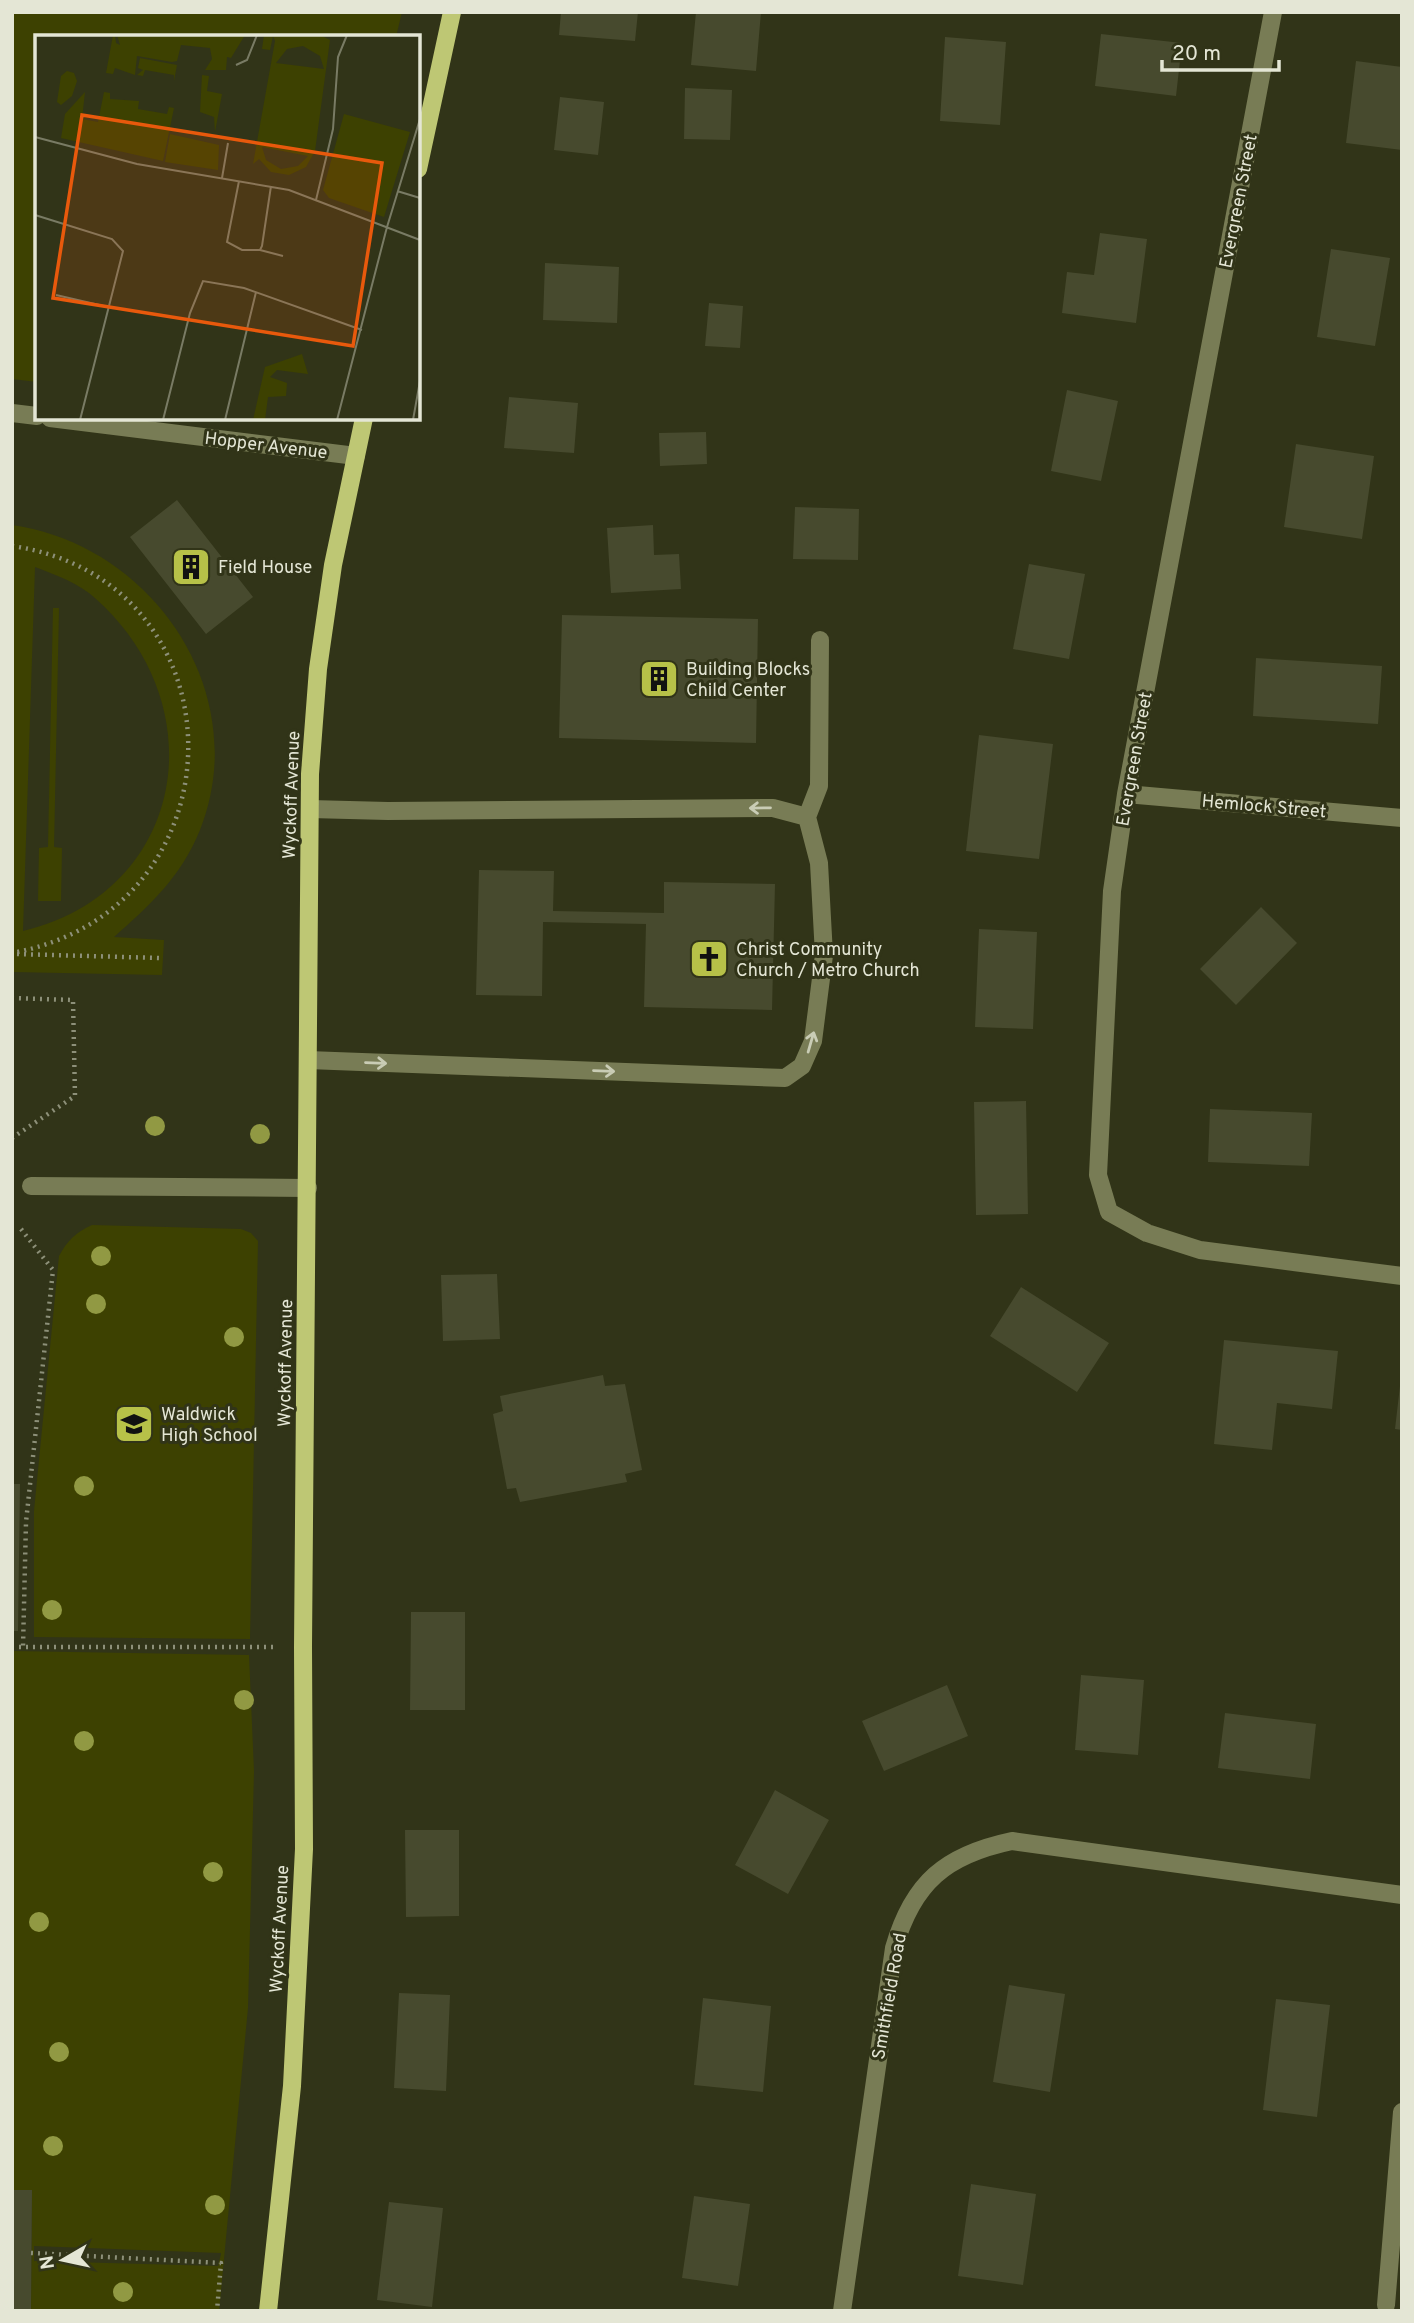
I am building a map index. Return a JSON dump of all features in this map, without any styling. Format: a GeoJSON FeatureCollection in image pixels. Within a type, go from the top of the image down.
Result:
{"type":"FeatureCollection","features":[{"type":"Feature","properties":{"kind":"main road"},"geometry":{"type":"LineString","coordinates":[[420,160],[452,12]]}},
{"type":"Feature","properties":{"kind":"main road","name":"Wyckoff Avenue"},"geometry":{"type":"LineString","coordinates":[[268,2311],[292,2085],[304,1849],[303,1647],[310,809],[318,669],[333,565],[364,420]]}},
{"type":"Feature","properties":{"kind":"street","name":"Evergreen Street"},"geometry":{"type":"LineString","coordinates":[[1273,12],[1126,794],[1112,891],[1098,1116],[1098,1175],[1109,1212],[1147,1233],[1200,1250],[1402,1276]]}},
{"type":"Feature","properties":{"kind":"street"},"geometry":{"type":"LineString","coordinates":[[12,412],[35,416]]}},
{"type":"Feature","properties":{"kind":"street","name":"Hopper Avenue"},"geometry":{"type":"LineString","coordinates":[[66,420],[356,456]]}},
{"type":"Feature","properties":{"kind":"street"},"geometry":{"type":"LineString","coordinates":[[308,1060],[785,1078],[802,1066],[813,1041],[824,955],[819,863],[807,817],[819,786],[820,640]]}},
{"type":"Feature","properties":{"kind":"street","name":"Hemlock Street"},"geometry":{"type":"LineString","coordinates":[[1126,794],[1402,818]]}},
{"type":"Feature","properties":{"kind":"street"},"geometry":{"type":"LineString","coordinates":[[310,809],[388,811],[773,808],[807,817]]}},
{"type":"Feature","properties":{"kind":"street"},"geometry":{"type":"LineString","coordinates":[[32,1186],[308,1188]]}},
{"type":"Feature","properties":{"kind":"street","name":"Smithfield Road"},"geometry":{"type":"LineString","coordinates":[[842,2311],[894,1948],[902,1919],[920,1889],[944,1866],[978,1848],[1012,1841],[1402,1895]]}},
{"type":"Feature","properties":{"kind":"street"},"geometry":{"type":"LineString","coordinates":[[1386,2305],[1402,2112]]}},
{"type":"Feature","properties":{"kind":"path"},"geometry":{"type":"LineString","coordinates":[[12,546],[71,562],[107,584],[133,608],[164,650],[176,676],[188,720],[189,748],[181,806],[172,833],[147,875],[121,901],[78,932],[12,954]]}},
{"type":"Feature","properties":{"kind":"path"},"geometry":{"type":"LineString","coordinates":[[12,954],[159,958]]}},
{"type":"Feature","properties":{"kind":"path"},"geometry":{"type":"LineString","coordinates":[[12,998],[73,999],[75,1096],[12,1138]]}},
{"type":"Feature","properties":{"kind":"path"},"geometry":{"type":"LineString","coordinates":[[21,1229],[53,1270],[26,1522],[23,1647]]}},
{"type":"Feature","properties":{"kind":"path"},"geometry":{"type":"LineString","coordinates":[[12,1647],[303,1647]]}},
{"type":"Feature","properties":{"kind":"path"},"geometry":{"type":"LineString","coordinates":[[31,2253],[221,2263],[217,2311]]}},
{"type":"Feature","properties":{"kind":"shaded area"},"geometry":{"type":"Polygon","coordinates":[[[12,12],[402,12],[396,35],[35,35],[35,382],[12,379],[12,12]]]}},
{"type":"Feature","properties":{"kind":"shaded area"},"geometry":{"type":"Polygon","coordinates":[[[12,525],[63,538],[108,562],[148,594],[179,634],[201,679],[213,727],[213,778],[200,830],[184,862],[163,889],[114,937],[164,940],[162,975],[12,972],[12,525]],[[35,567],[23,931],[78,910],[120,878],[149,837],[166,790],[169,741],[158,691],[134,642],[89,593],[67,580],[35,567]]]}},
{"type":"Feature","properties":{"kind":"shaded area"},"geometry":{"type":"Polygon","coordinates":[[[53,608],[59,608],[54,847],[62,848],[61,901],[38,901],[39,848],[48,847],[53,608]]]}},
{"type":"Feature","properties":{"kind":"shaded area"},"geometry":{"type":"Polygon","coordinates":[[[92,1225],[241,1229],[251,1233],[258,1241],[250,1639],[34,1637],[34,1511],[59,1256],[72,1238],[92,1225]]]}},
{"type":"Feature","properties":{"kind":"shaded area"},"geometry":{"type":"Polygon","coordinates":[[[12,1651],[249,1655],[254,1771],[248,2008],[219,2311],[31,2311],[32,2190],[12,2190],[12,1651]],[[34,2246],[34,2261],[218,2266],[221,2253],[34,2246]]]}},
{"type":"Feature","properties":{"kind":"building"},"geometry":{"type":"Polygon","coordinates":[[[561,12],[638,12],[635,41],[559,35],[561,12]]]}},
{"type":"Feature","properties":{"kind":"building"},"geometry":{"type":"Polygon","coordinates":[[[696,12],[761,12],[756,71],[691,65],[696,12]]]}},
{"type":"Feature","properties":{"kind":"building"},"geometry":{"type":"Polygon","coordinates":[[[1101,34],[1182,43],[1176,96],[1095,86],[1101,34]]]}},
{"type":"Feature","properties":{"kind":"building"},"geometry":{"type":"Polygon","coordinates":[[[945,37],[1006,42],[1000,125],[940,121],[945,37]]]}},
{"type":"Feature","properties":{"kind":"building"},"geometry":{"type":"Polygon","coordinates":[[[1356,61],[1402,67],[1402,150],[1346,143],[1356,61]]]}},
{"type":"Feature","properties":{"kind":"building"},"geometry":{"type":"Polygon","coordinates":[[[685,88],[732,90],[730,140],[684,139],[685,88]]]}},
{"type":"Feature","properties":{"kind":"building"},"geometry":{"type":"Polygon","coordinates":[[[560,97],[604,102],[598,155],[554,150],[560,97]]]}},
{"type":"Feature","properties":{"kind":"building"},"geometry":{"type":"Polygon","coordinates":[[[1100,233],[1147,239],[1136,323],[1062,313],[1067,272],[1094,275],[1100,233]]]}},
{"type":"Feature","properties":{"kind":"building"},"geometry":{"type":"Polygon","coordinates":[[[1331,249],[1390,258],[1375,346],[1317,337],[1331,249]]]}},
{"type":"Feature","properties":{"kind":"building"},"geometry":{"type":"Polygon","coordinates":[[[545,263],[619,267],[617,323],[543,320],[545,263]]]}},
{"type":"Feature","properties":{"kind":"building"},"geometry":{"type":"Polygon","coordinates":[[[709,303],[743,306],[740,348],[705,346],[709,303]]]}},
{"type":"Feature","properties":{"kind":"building"},"geometry":{"type":"Polygon","coordinates":[[[1067,390],[1118,401],[1101,481],[1051,471],[1067,390]]]}},
{"type":"Feature","properties":{"kind":"building"},"geometry":{"type":"Polygon","coordinates":[[[509,397],[578,403],[574,453],[504,448],[509,397]]]}},
{"type":"Feature","properties":{"kind":"building"},"geometry":{"type":"Polygon","coordinates":[[[706,432],[707,464],[660,466],[659,433],[706,432]]]}},
{"type":"Feature","properties":{"kind":"building"},"geometry":{"type":"Polygon","coordinates":[[[1296,444],[1374,456],[1362,539],[1284,527],[1296,444]]]}},
{"type":"Feature","properties":{"kind":"building","name":"Field House"},"geometry":{"type":"Polygon","coordinates":[[[177,500],[253,597],[206,634],[130,537],[177,500]]]}},
{"type":"Feature","properties":{"kind":"building"},"geometry":{"type":"Polygon","coordinates":[[[795,507],[859,509],[858,560],[793,559],[795,507]]]}},
{"type":"Feature","properties":{"kind":"building"},"geometry":{"type":"Polygon","coordinates":[[[653,525],[654,555],[679,554],[681,589],[611,593],[607,528],[653,525]]]}},
{"type":"Feature","properties":{"kind":"building"},"geometry":{"type":"Polygon","coordinates":[[[1029,564],[1085,574],[1069,659],[1013,649],[1029,564]]]}},
{"type":"Feature","properties":{"kind":"building","name":"Building Blocks Child Center"},"geometry":{"type":"Polygon","coordinates":[[[562,615],[758,619],[756,743],[559,738],[562,615]]]}},
{"type":"Feature","properties":{"kind":"building"},"geometry":{"type":"Polygon","coordinates":[[[1256,658],[1382,666],[1378,724],[1253,716],[1256,658]]]}},
{"type":"Feature","properties":{"kind":"building"},"geometry":{"type":"Polygon","coordinates":[[[979,735],[1053,744],[1039,859],[966,851],[979,735]]]}},
{"type":"Feature","properties":{"kind":"building","name":"Christ Community Church / Metro Church"},"geometry":{"type":"Polygon","coordinates":[[[479,870],[554,871],[553,911],[664,913],[664,882],[775,884],[772,1010],[644,1007],[646,924],[543,922],[542,996],[476,995],[479,870]]]}},
{"type":"Feature","properties":{"kind":"building"},"geometry":{"type":"Polygon","coordinates":[[[1261,907],[1297,943],[1236,1005],[1200,969],[1261,907]]]}},
{"type":"Feature","properties":{"kind":"building"},"geometry":{"type":"Polygon","coordinates":[[[979,929],[1037,932],[1033,1029],[975,1027],[979,929]]]}},
{"type":"Feature","properties":{"kind":"building"},"geometry":{"type":"Polygon","coordinates":[[[1026,1101],[1028,1214],[976,1215],[974,1102],[1026,1101]]]}},
{"type":"Feature","properties":{"kind":"building"},"geometry":{"type":"Polygon","coordinates":[[[1210,1109],[1312,1113],[1309,1166],[1208,1162],[1210,1109]]]}},
{"type":"Feature","properties":{"kind":"building"},"geometry":{"type":"Polygon","coordinates":[[[497,1274],[500,1339],[443,1341],[441,1275],[497,1274]]]}},
{"type":"Feature","properties":{"kind":"building"},"geometry":{"type":"Polygon","coordinates":[[[1021,1287],[1109,1343],[1077,1392],[990,1336],[1021,1287]]]}},
{"type":"Feature","properties":{"kind":"building"},"geometry":{"type":"Polygon","coordinates":[[[1224,1340],[1338,1351],[1332,1409],[1277,1403],[1272,1450],[1214,1444],[1224,1340]]]}},
{"type":"Feature","properties":{"kind":"building"},"geometry":{"type":"Polygon","coordinates":[[[603,1375],[605,1386],[625,1384],[642,1470],[625,1474],[627,1482],[520,1502],[516,1488],[507,1489],[493,1414],[503,1411],[500,1396],[603,1375]]]}},
{"type":"Feature","properties":{"kind":"building"},"geometry":{"type":"Polygon","coordinates":[[[1402,1386],[1402,1430],[1395,1429],[1402,1386]]]}},
{"type":"Feature","properties":{"kind":"building"},"geometry":{"type":"Polygon","coordinates":[[[12,1484],[20,1484],[18,1631],[12,1631],[12,1484]]]}},
{"type":"Feature","properties":{"kind":"building"},"geometry":{"type":"Polygon","coordinates":[[[411,1612],[465,1612],[465,1710],[410,1710],[411,1612]]]}},
{"type":"Feature","properties":{"kind":"building"},"geometry":{"type":"Polygon","coordinates":[[[1081,1675],[1144,1680],[1138,1755],[1075,1750],[1081,1675]]]}},
{"type":"Feature","properties":{"kind":"building"},"geometry":{"type":"Polygon","coordinates":[[[947,1685],[968,1736],[884,1771],[862,1721],[947,1685]]]}},
{"type":"Feature","properties":{"kind":"building"},"geometry":{"type":"Polygon","coordinates":[[[1225,1713],[1316,1724],[1310,1779],[1218,1768],[1225,1713]]]}},
{"type":"Feature","properties":{"kind":"building"},"geometry":{"type":"Polygon","coordinates":[[[775,1790],[829,1820],[788,1894],[735,1865],[775,1790]]]}},
{"type":"Feature","properties":{"kind":"building"},"geometry":{"type":"Polygon","coordinates":[[[405,1830],[459,1830],[459,1916],[406,1917],[405,1830]]]}},
{"type":"Feature","properties":{"kind":"building"},"geometry":{"type":"Polygon","coordinates":[[[1009,1985],[1065,1994],[1050,2092],[993,2082],[1009,1985]]]}},
{"type":"Feature","properties":{"kind":"building"},"geometry":{"type":"Polygon","coordinates":[[[399,1993],[450,1995],[446,2091],[394,2088],[399,1993]]]}},
{"type":"Feature","properties":{"kind":"building"},"geometry":{"type":"Polygon","coordinates":[[[703,1998],[771,2006],[763,2092],[694,2085],[703,1998]]]}},
{"type":"Feature","properties":{"kind":"building"},"geometry":{"type":"Polygon","coordinates":[[[1276,1999],[1330,2005],[1317,2117],[1263,2110],[1276,1999]]]}},
{"type":"Feature","properties":{"kind":"building"},"geometry":{"type":"Polygon","coordinates":[[[971,2184],[1036,2194],[1023,2285],[958,2276],[971,2184]]]}},
{"type":"Feature","properties":{"kind":"building"},"geometry":{"type":"Polygon","coordinates":[[[12,2190],[32,2190],[31,2311],[12,2311],[12,2190]]]}},
{"type":"Feature","properties":{"kind":"building"},"geometry":{"type":"Polygon","coordinates":[[[694,2196],[750,2204],[738,2286],[682,2278],[694,2196]]]}},
{"type":"Feature","properties":{"kind":"building"},"geometry":{"type":"Polygon","coordinates":[[[389,2202],[443,2208],[432,2307],[377,2300],[389,2202]]]}},
{"type":"Feature","properties":{"kind":"place","name":"Field House"},"geometry":{"type":"Point","coordinates":[191,567]}},
{"type":"Feature","properties":{"kind":"place","name":"Building Blocks Child Center"},"geometry":{"type":"Point","coordinates":[659,679]}},
{"type":"Feature","properties":{"kind":"place","name":"Christ Community Church / Metro Church"},"geometry":{"type":"Point","coordinates":[709,959]}},
{"type":"Feature","properties":{"kind":"place","name":"Waldwick High School"},"geometry":{"type":"Point","coordinates":[134,1424]}}]}
